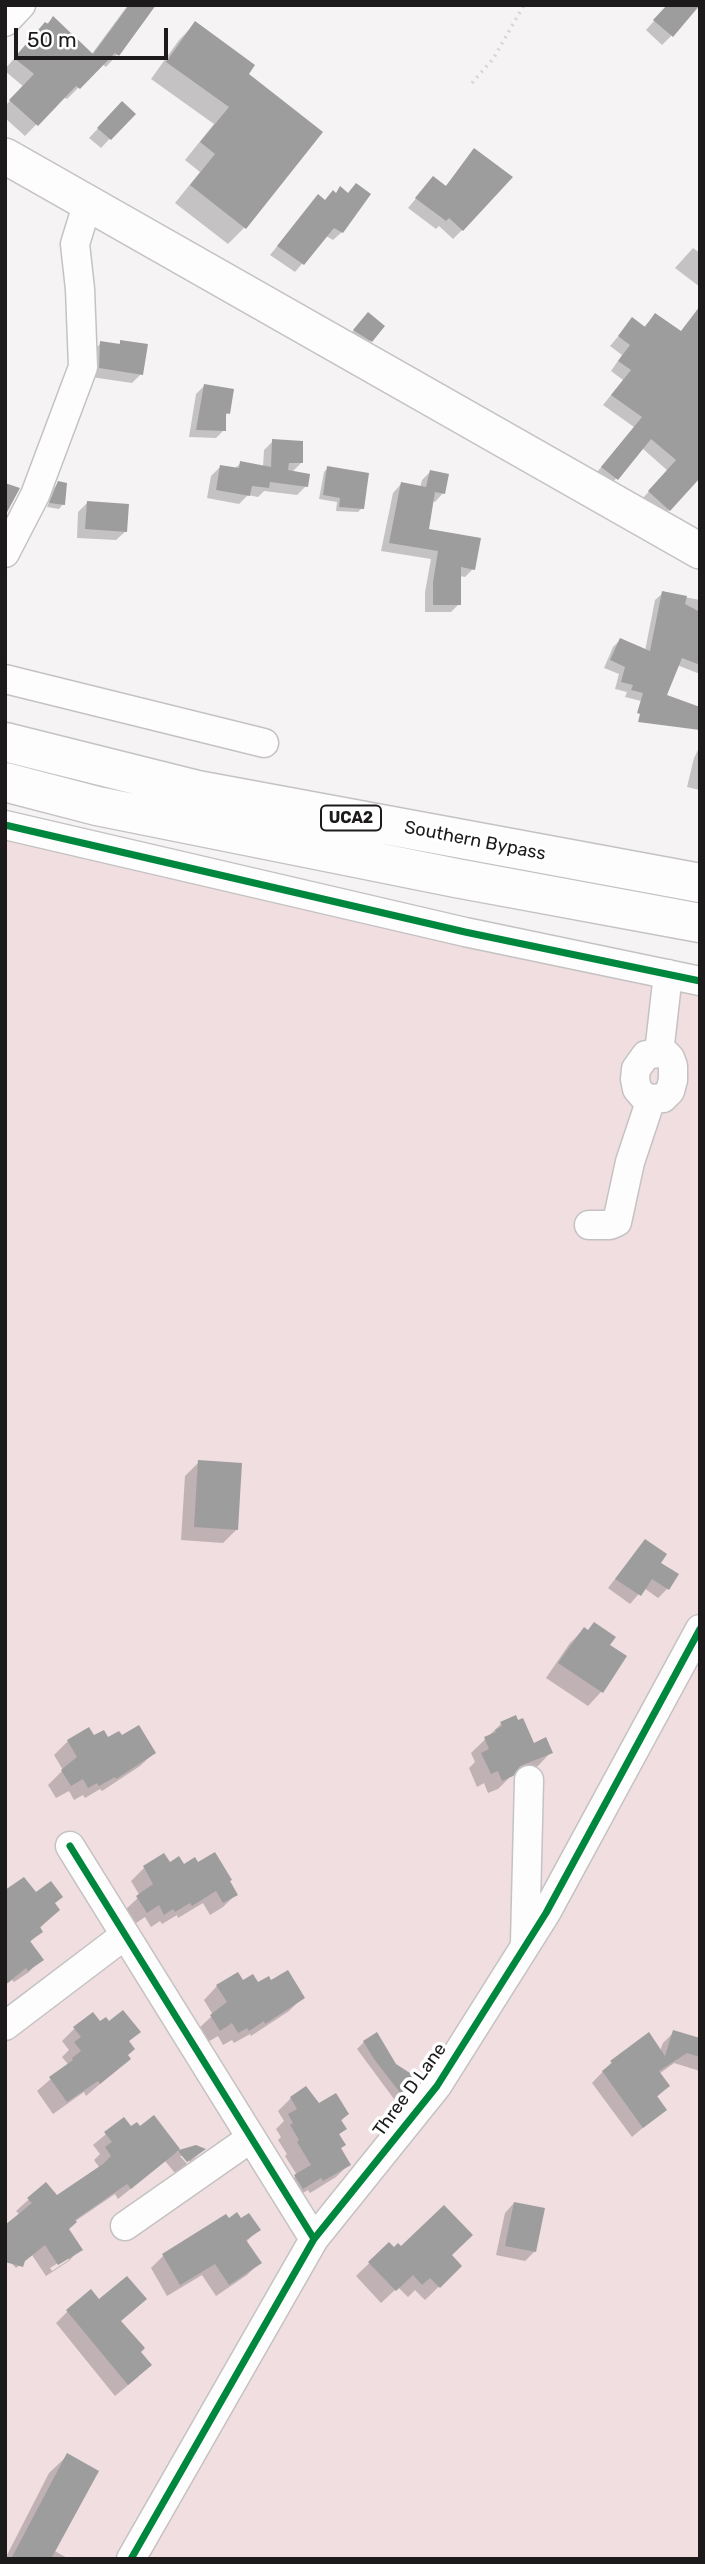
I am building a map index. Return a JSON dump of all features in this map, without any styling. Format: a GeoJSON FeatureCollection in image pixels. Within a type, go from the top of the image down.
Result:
{"type":"FeatureCollection","features":[{"type":"Feature","properties":{"kind":"highway","name":"Southern Bypass"},"geometry":{"type":"LineString","coordinates":[[5,742],[197,790],[700,883]]}},
{"type":"Feature","properties":{"kind":"highway","name":"UCA2"},"geometry":{"type":"LineString","coordinates":[[5,782],[97,806],[456,878],[700,923]]}},
{"type":"Feature","properties":{"kind":"main road"},"geometry":{"type":"LineString","coordinates":[[5,156],[700,551]]}},
{"type":"Feature","properties":{"kind":"street"},"geometry":{"type":"LineString","coordinates":[[5,22],[21,5]]}},
{"type":"Feature","properties":{"kind":"street"},"geometry":{"type":"LineString","coordinates":[[5,553],[35,495],[83,367],[75,244],[87,205]]}},
{"type":"Feature","properties":{"kind":"street"},"geometry":{"type":"LineString","coordinates":[[5,679],[264,743]]}},
{"type":"Feature","properties":{"kind":"street"},"geometry":{"type":"LineString","coordinates":[[5,825],[452,929],[700,981]]}},
{"type":"Feature","properties":{"kind":"street"},"geometry":{"type":"LineString","coordinates":[[589,1225],[610,1225],[617,1222],[630,1162],[651,1099],[644,1097],[637,1089],[635,1079],[640,1061],[646,1055],[659,1053],[668,974]]}},
{"type":"Feature","properties":{"kind":"street","name":"Three D Lane"},"geometry":{"type":"LineString","coordinates":[[131,2559],[314,2239],[437,2086],[546,1913],[700,1629]]}},
{"type":"Feature","properties":{"kind":"street"},"geometry":{"type":"LineString","coordinates":[[525,1946],[529,1780]]}},
{"type":"Feature","properties":{"kind":"street"},"geometry":{"type":"LineString","coordinates":[[70,1846],[314,2239]]}},
{"type":"Feature","properties":{"kind":"street"},"geometry":{"type":"LineString","coordinates":[[5,2026],[125,1935]]}},
{"type":"Feature","properties":{"kind":"street"},"geometry":{"type":"LineString","coordinates":[[125,2226],[251,2138]]}},
{"type":"Feature","properties":{"kind":"path"},"geometry":{"type":"LineString","coordinates":[[471,83],[493,59],[524,5]]}},
{"type":"Feature","properties":{"kind":"shaded area"},"geometry":{"type":"Polygon","coordinates":[[[5,838],[700,988],[700,2559],[5,2559],[5,838]]]}},
{"type":"Feature","properties":{"kind":"building"},"geometry":{"type":"Polygon","coordinates":[[[129,5],[156,5],[119,56],[115,53],[80,89],[76,86],[38,126],[9,100],[34,74],[14,58],[45,22],[48,24],[53,16],[93,54],[129,5]]]}},
{"type":"Feature","properties":{"kind":"building"},"geometry":{"type":"Polygon","coordinates":[[[667,5],[700,5],[673,37],[653,20],[667,5]]]}},
{"type":"Feature","properties":{"kind":"building"},"geometry":{"type":"Polygon","coordinates":[[[195,21],[255,65],[249,74],[323,132],[246,229],[190,185],[215,154],[200,142],[229,107],[166,62],[195,21]]]}},
{"type":"Feature","properties":{"kind":"building"},"geometry":{"type":"Polygon","coordinates":[[[122,101],[136,114],[111,140],[97,128],[122,101]]]}},
{"type":"Feature","properties":{"kind":"building"},"geometry":{"type":"Polygon","coordinates":[[[474,148],[513,177],[463,231],[449,218],[446,221],[415,198],[433,176],[446,186],[474,148]]]}},
{"type":"Feature","properties":{"kind":"building"},"geometry":{"type":"Polygon","coordinates":[[[356,183],[371,194],[343,233],[334,228],[304,265],[277,246],[318,194],[325,200],[333,190],[336,193],[340,186],[348,193],[356,183]]]}},
{"type":"Feature","properties":{"kind":"building"},"geometry":{"type":"Polygon","coordinates":[[[700,306],[700,478],[670,511],[648,491],[676,460],[651,439],[618,480],[601,467],[642,417],[611,395],[631,370],[618,361],[630,345],[618,336],[632,317],[645,327],[655,313],[681,331],[700,306]]]}},
{"type":"Feature","properties":{"kind":"building"},"geometry":{"type":"Polygon","coordinates":[[[368,312],[385,326],[372,342],[353,330],[368,312]]]}},
{"type":"Feature","properties":{"kind":"building"},"geometry":{"type":"Polygon","coordinates":[[[120,340],[148,344],[143,375],[99,368],[100,341],[120,344],[120,340]]]}},
{"type":"Feature","properties":{"kind":"building"},"geometry":{"type":"Polygon","coordinates":[[[204,384],[234,389],[230,414],[226,413],[226,431],[196,430],[204,384]]]}},
{"type":"Feature","properties":{"kind":"building"},"geometry":{"type":"Polygon","coordinates":[[[272,439],[303,441],[303,463],[289,463],[288,470],[310,474],[308,487],[270,482],[269,488],[252,486],[250,496],[216,490],[220,465],[239,468],[240,461],[271,467],[272,439]]]}},
{"type":"Feature","properties":{"kind":"building"},"geometry":{"type":"Polygon","coordinates":[[[327,466],[369,473],[364,509],[339,507],[340,498],[323,495],[327,466]]]}},
{"type":"Feature","properties":{"kind":"building"},"geometry":{"type":"Polygon","coordinates":[[[430,470],[449,474],[445,494],[435,492],[429,529],[481,538],[475,570],[461,567],[461,605],[433,605],[433,582],[438,551],[389,543],[401,482],[426,487],[430,470]]]}},
{"type":"Feature","properties":{"kind":"building"},"geometry":{"type":"Polygon","coordinates":[[[58,481],[67,483],[65,505],[49,503],[58,481]]]}},
{"type":"Feature","properties":{"kind":"building"},"geometry":{"type":"Polygon","coordinates":[[[5,483],[20,488],[5,516],[5,483]]]}},
{"type":"Feature","properties":{"kind":"building"},"geometry":{"type":"Polygon","coordinates":[[[87,501],[129,504],[127,532],[85,529],[87,501]]]}},
{"type":"Feature","properties":{"kind":"building"},"geometry":{"type":"Polygon","coordinates":[[[662,591],[687,596],[685,604],[700,612],[700,665],[682,658],[667,695],[700,707],[700,730],[638,722],[640,714],[637,713],[643,693],[631,690],[633,685],[621,682],[625,667],[610,660],[620,638],[650,651],[662,591]]]}},
{"type":"Feature","properties":{"kind":"building"},"geometry":{"type":"Polygon","coordinates":[[[198,1460],[242,1463],[238,1530],[194,1527],[198,1460]]]}},
{"type":"Feature","properties":{"kind":"building"},"geometry":{"type":"Polygon","coordinates":[[[645,1539],[667,1554],[661,1563],[679,1574],[669,1590],[652,1579],[641,1596],[615,1579],[645,1539]]]}},
{"type":"Feature","properties":{"kind":"building"},"geometry":{"type":"Polygon","coordinates":[[[594,1622],[616,1637],[610,1645],[627,1656],[603,1693],[558,1663],[584,1627],[588,1630],[594,1622]]]}},
{"type":"Feature","properties":{"kind":"building"},"geometry":{"type":"Polygon","coordinates":[[[516,1715],[518,1720],[523,1718],[534,1743],[546,1737],[553,1753],[520,1766],[513,1776],[502,1781],[498,1771],[491,1774],[481,1753],[489,1749],[484,1737],[496,1732],[495,1730],[502,1726],[500,1722],[516,1715]]]}},
{"type":"Feature","properties":{"kind":"building"},"geometry":{"type":"Polygon","coordinates":[[[139,1725],[156,1753],[116,1779],[115,1777],[99,1786],[97,1783],[88,1788],[83,1779],[71,1786],[61,1770],[77,1757],[67,1740],[89,1727],[94,1735],[104,1730],[108,1737],[119,1731],[122,1735],[139,1725]]]}},
{"type":"Feature","properties":{"kind":"building"},"geometry":{"type":"Polygon","coordinates":[[[215,1852],[238,1895],[223,1903],[216,1891],[192,1906],[190,1903],[175,1912],[173,1909],[164,1915],[159,1905],[147,1913],[136,1896],[153,1884],[143,1866],[164,1853],[170,1862],[179,1856],[184,1864],[195,1857],[198,1862],[215,1852]]]}},
{"type":"Feature","properties":{"kind":"building"},"geometry":{"type":"Polygon","coordinates":[[[24,1877],[36,1892],[51,1881],[63,1897],[55,1903],[60,1910],[40,1927],[43,1932],[30,1941],[44,1960],[28,1971],[26,1968],[5,1985],[5,1890],[24,1877]]]}},
{"type":"Feature","properties":{"kind":"building"},"geometry":{"type":"Polygon","coordinates":[[[288,1970],[305,1998],[249,2031],[247,2028],[238,2033],[232,2023],[220,2031],[210,2015],[227,2002],[216,1985],[238,1972],[243,1980],[253,1974],[258,1982],[269,1976],[271,1980],[288,1970]]]}},
{"type":"Feature","properties":{"kind":"building"},"geometry":{"type":"Polygon","coordinates":[[[123,2010],[141,2032],[129,2041],[135,2049],[128,2055],[131,2059],[100,2084],[98,2081],[67,2102],[49,2077],[81,2051],[74,2042],[81,2037],[73,2027],[93,2012],[100,2021],[106,2017],[109,2021],[123,2010]]]}},
{"type":"Feature","properties":{"kind":"building"},"geometry":{"type":"Polygon","coordinates":[[[673,2030],[700,2038],[700,2057],[687,2053],[659,2071],[670,2086],[657,2096],[667,2110],[643,2128],[602,2071],[612,2063],[610,2061],[649,2032],[665,2056],[673,2030]]]}},
{"type":"Feature","properties":{"kind":"building"},"geometry":{"type":"Polygon","coordinates":[[[377,2032],[396,2064],[413,2075],[401,2094],[363,2041],[377,2032]]]}},
{"type":"Feature","properties":{"kind":"building"},"geometry":{"type":"Polygon","coordinates":[[[306,2086],[319,2103],[336,2093],[349,2114],[341,2120],[347,2129],[339,2134],[346,2145],[341,2148],[351,2165],[303,2189],[294,2175],[311,2165],[297,2142],[299,2140],[290,2125],[293,2123],[288,2114],[297,2109],[290,2097],[306,2086]]]}},
{"type":"Feature","properties":{"kind":"building"},"geometry":{"type":"Polygon","coordinates":[[[154,2115],[179,2150],[196,2145],[206,2149],[187,2162],[178,2151],[131,2189],[127,2184],[75,2220],[77,2222],[69,2229],[83,2250],[58,2265],[45,2245],[25,2261],[23,2267],[5,2262],[5,2225],[32,2203],[27,2198],[46,2182],[57,2195],[103,2164],[111,2156],[105,2147],[112,2142],[104,2132],[124,2117],[131,2126],[137,2122],[140,2126],[154,2115]]]}},
{"type":"Feature","properties":{"kind":"building"},"geometry":{"type":"Polygon","coordinates":[[[514,2202],[545,2208],[536,2252],[505,2246],[514,2202]]]}},
{"type":"Feature","properties":{"kind":"building"},"geometry":{"type":"Polygon","coordinates":[[[444,2205],[473,2235],[452,2255],[462,2266],[440,2288],[430,2278],[422,2285],[413,2275],[396,2291],[368,2262],[389,2242],[394,2247],[398,2243],[401,2246],[444,2205]]]}},
{"type":"Feature","properties":{"kind":"building"},"geometry":{"type":"Polygon","coordinates":[[[237,2212],[241,2218],[249,2213],[261,2230],[246,2240],[262,2263],[229,2285],[215,2264],[180,2285],[162,2254],[226,2214],[229,2218],[237,2212]]]}},
{"type":"Feature","properties":{"kind":"building"},"geometry":{"type":"Polygon","coordinates":[[[127,2276],[147,2299],[121,2321],[145,2348],[141,2352],[152,2365],[128,2385],[66,2310],[91,2289],[99,2299],[127,2276]]]}},
{"type":"Feature","properties":{"kind":"building"},"geometry":{"type":"Polygon","coordinates":[[[67,2453],[99,2471],[51,2559],[11,2559],[67,2453]]]}},
{"type":"Feature","properties":{"kind":"cycle path"},"geometry":{"type":"LineString","coordinates":[[5,825],[465,932],[700,981]]}},
{"type":"Feature","properties":{"kind":"cycle path"},"geometry":{"type":"LineString","coordinates":[[131,2559],[314,2239],[437,2086],[546,1913],[700,1629]]}},
{"type":"Feature","properties":{"kind":"cycle path"},"geometry":{"type":"LineString","coordinates":[[70,1846],[314,2239]]}}]}
